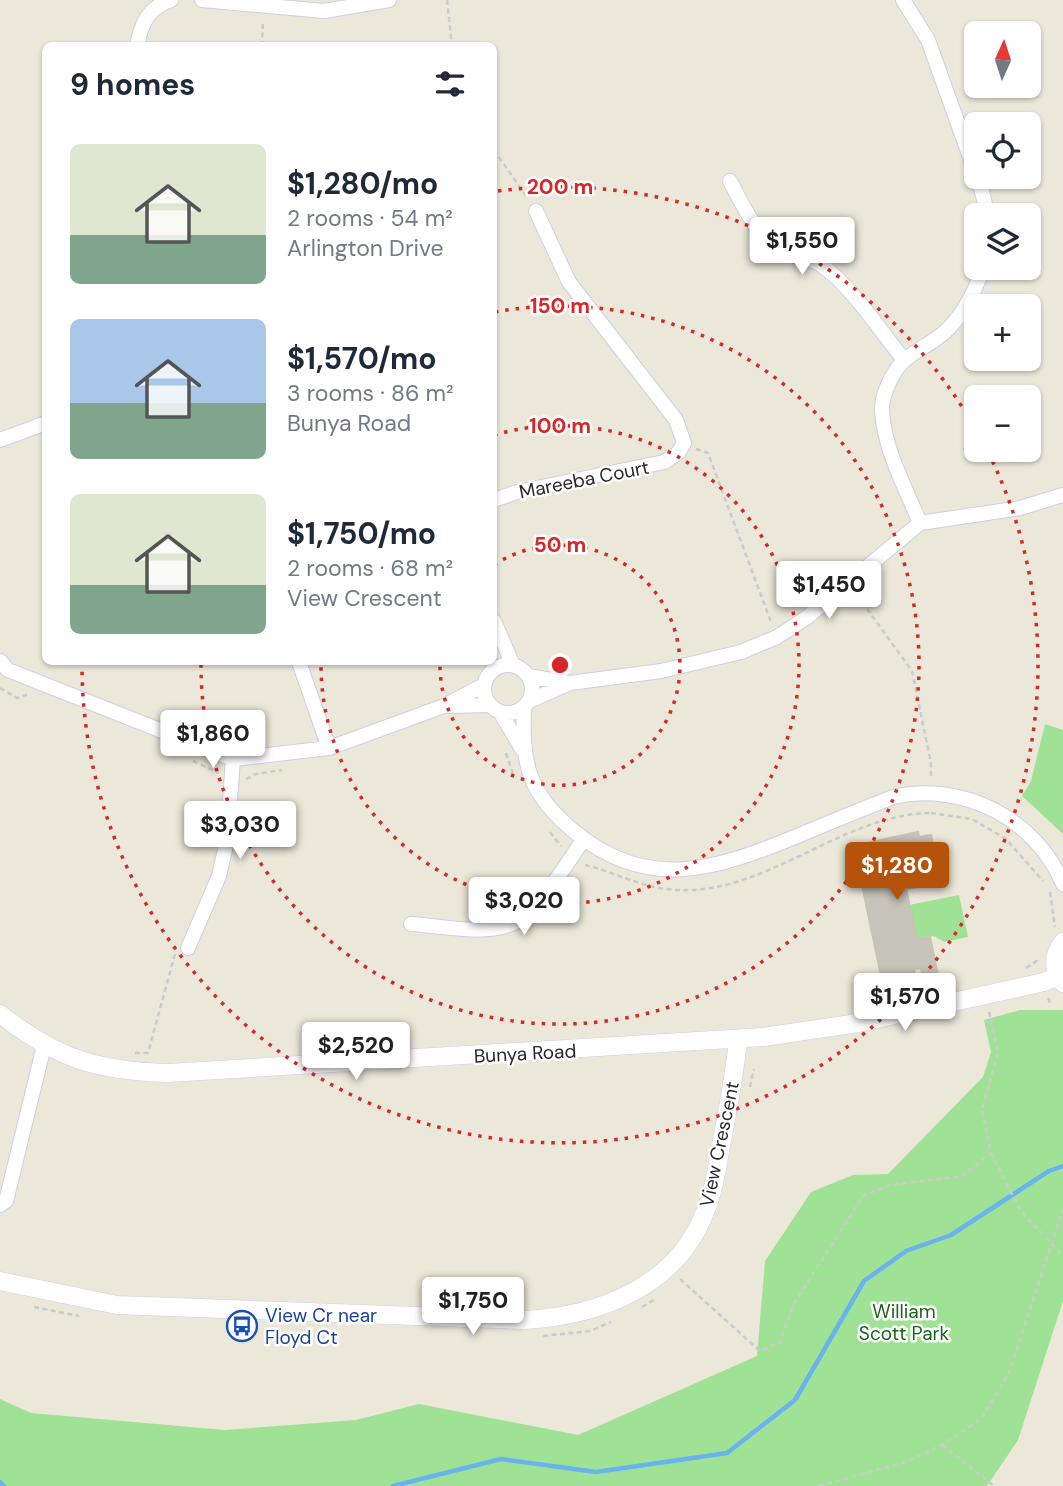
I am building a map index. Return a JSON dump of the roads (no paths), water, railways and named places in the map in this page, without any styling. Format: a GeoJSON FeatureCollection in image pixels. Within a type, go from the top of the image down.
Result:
{"type":"FeatureCollection","features":[{"type":"Feature","properties":{"kind":"street"},"geometry":{"type":"LineString","coordinates":[[138,42],[147,17],[156,6],[172,0]]}},
{"type":"Feature","properties":{"kind":"street"},"geometry":{"type":"LineString","coordinates":[[202,0],[324,11],[390,0]]}},
{"type":"Feature","properties":{"kind":"street"},"geometry":{"type":"LineString","coordinates":[[903,0],[928,40],[964,139]]}},
{"type":"Feature","properties":{"kind":"street"},"geometry":{"type":"LineString","coordinates":[[730,181],[754,227],[767,241],[794,256],[820,264],[839,281],[904,360]]}},
{"type":"Feature","properties":{"kind":"street","name":"Mareeba Court"},"geometry":{"type":"LineString","coordinates":[[497,499],[517,492],[664,462],[678,453],[684,443],[676,420],[569,282],[536,211]]}},
{"type":"Feature","properties":{"kind":"street"},"geometry":{"type":"LineString","coordinates":[[919,523],[886,433],[881,408],[884,393],[904,360],[930,346],[958,318],[978,280]]}},
{"type":"Feature","properties":{"kind":"street"},"geometry":{"type":"LineString","coordinates":[[0,440],[42,425]]}},
{"type":"Feature","properties":{"kind":"street"},"geometry":{"type":"LineString","coordinates":[[497,631],[513,665],[528,676],[570,683],[661,671],[741,652],[777,637],[806,618],[919,523],[1020,509],[1063,495]]}},
{"type":"Feature","properties":{"kind":"street"},"geometry":{"type":"LineString","coordinates":[[0,686],[4,665],[233,759],[329,748],[443,706],[484,685],[495,665]]}},
{"type":"Feature","properties":{"kind":"street"},"geometry":{"type":"LineString","coordinates":[[300,665],[329,748]]}},
{"type":"Feature","properties":{"kind":"street"},"geometry":{"type":"LineString","coordinates":[[495,668],[513,665]]}},
{"type":"Feature","properties":{"kind":"street"},"geometry":{"type":"LineString","coordinates":[[522,750],[527,704],[532,688],[528,676]]}},
{"type":"Feature","properties":{"kind":"street"},"geometry":{"type":"LineString","coordinates":[[443,706],[517,712],[527,704],[570,683]]}},
{"type":"Feature","properties":{"kind":"street"},"geometry":{"type":"LineString","coordinates":[[484,685],[495,709],[522,750],[528,772],[541,798],[561,821],[584,839],[622,860],[653,867],[689,870],[733,862],[893,797],[912,792],[979,803],[1014,821],[1037,842],[1055,866],[1063,884]]}},
{"type":"Feature","properties":{"kind":"street"},"geometry":{"type":"LineString","coordinates":[[188,948],[219,876],[227,841],[233,759]]}},
{"type":"Feature","properties":{"kind":"street"},"geometry":{"type":"LineString","coordinates":[[411,924],[492,928],[510,925],[531,910],[584,839]]}},
{"type":"Feature","properties":{"kind":"street"},"geometry":{"type":"LineString","coordinates":[[1060,979],[1054,958],[1063,942]]}},
{"type":"Feature","properties":{"kind":"street","name":"Bunya Road"},"geometry":{"type":"LineString","coordinates":[[0,1014],[44,1046],[86,1062],[118,1070],[168,1073],[738,1040],[858,1023],[1060,979]]}},
{"type":"Feature","properties":{"kind":"street","name":"View Crescent"},"geometry":{"type":"LineString","coordinates":[[0,1281],[117,1305],[524,1320],[556,1318],[601,1307],[673,1273],[698,1228],[712,1194],[738,1040]]}},
{"type":"Feature","properties":{"kind":"street"},"geometry":{"type":"LineString","coordinates":[[0,1205],[6,1201],[44,1046]]}},
{"type":"Feature","properties":{"kind":"waterway"},"geometry":{"type":"LineString","coordinates":[[393,1486],[501,1459],[596,1472],[727,1453],[795,1400],[864,1281],[906,1251],[951,1235],[1049,1171],[1063,1166]]}},
{"type":"Feature","properties":{"kind":"waterway"},"geometry":{"type":"LineString","coordinates":[[0,1482],[4,1486]]}},
{"type":"Feature","properties":{"kind":"place","name":"View Cr near Floyd Ct"},"geometry":{"type":"Point","coordinates":[242,1326]}},
{"type":"Feature","properties":{"kind":"park label","name":"William Scott Park"},"geometry":{"type":"Point","coordinates":[904,1322]}}]}
